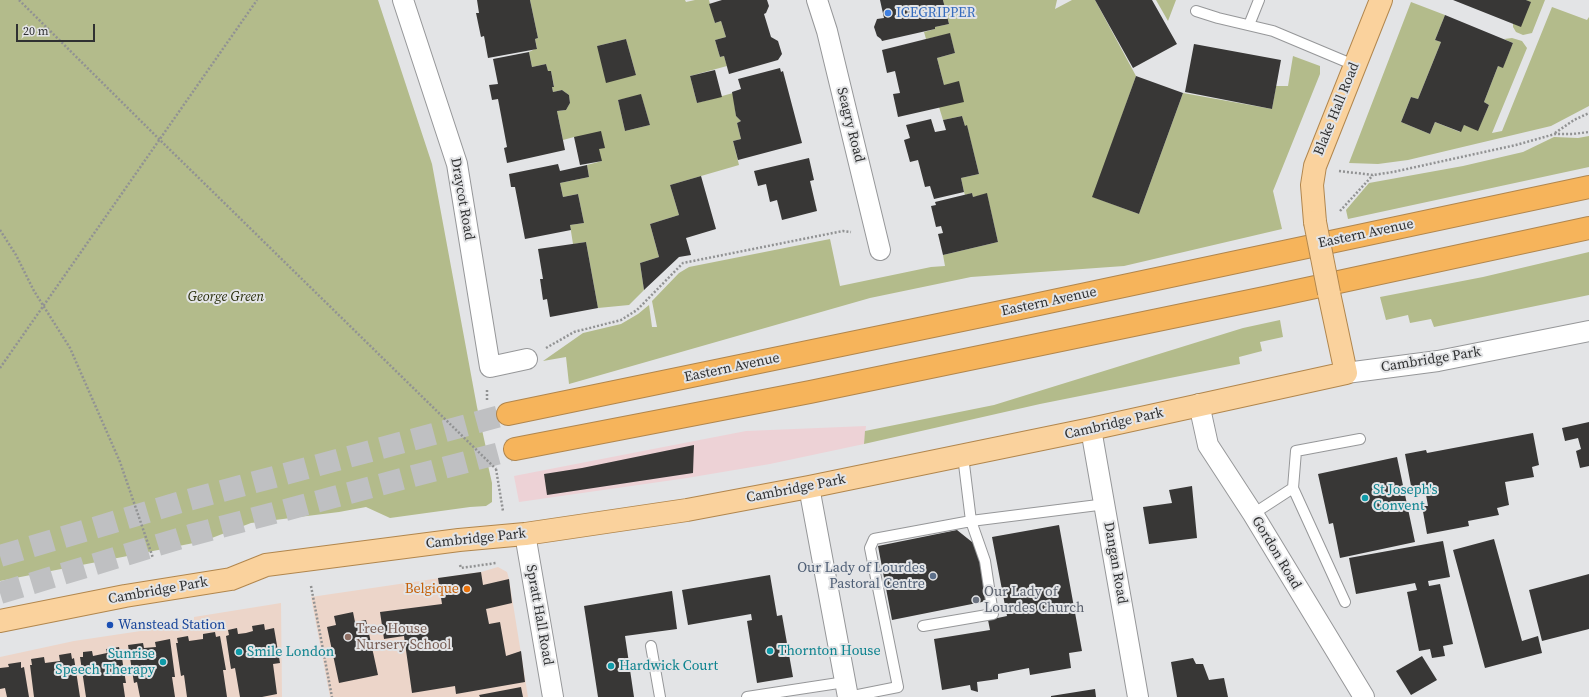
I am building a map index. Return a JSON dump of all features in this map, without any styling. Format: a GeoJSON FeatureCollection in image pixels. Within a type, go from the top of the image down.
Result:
{"type":"FeatureCollection","features":[{"type":"Feature","properties":{"kind":"highway","name":"Eastern Avenue"},"geometry":{"type":"LineString","coordinates":[[508,414],[1025,307],[1589,187]]}},
{"type":"Feature","properties":{"kind":"highway"},"geometry":{"type":"LineString","coordinates":[[515,449],[818,391],[1589,228]]}},
{"type":"Feature","properties":{"kind":"main road","name":"Blake Hall Road"},"geometry":{"type":"LineString","coordinates":[[1346,373],[1315,222],[1312,185],[1315,166],[1381,0]]}},
{"type":"Feature","properties":{"kind":"main road","name":"Cambridge Park"},"geometry":{"type":"LineString","coordinates":[[0,621],[125,596],[231,579],[266,564],[459,540],[525,534],[687,510],[963,456],[1346,373]]}},
{"type":"Feature","properties":{"kind":"street","name":"Draycot Road"},"geometry":{"type":"LineString","coordinates":[[403,0],[457,164],[490,367],[527,359]]}},
{"type":"Feature","properties":{"kind":"street","name":"Seagry Road"},"geometry":{"type":"LineString","coordinates":[[817,0],[827,31],[879,243]]}},
{"type":"Feature","properties":{"kind":"street","name":"Cambridge Park"},"geometry":{"type":"LineString","coordinates":[[1346,373],[1438,361],[1589,331]]}},
{"type":"Feature","properties":{"kind":"street","name":"Gordon Road"},"geometry":{"type":"LineString","coordinates":[[1200,404],[1208,445],[1364,697]]}},
{"type":"Feature","properties":{"kind":"street","name":"Dangan Road"},"geometry":{"type":"LineString","coordinates":[[1092,429],[1138,697]]}},
{"type":"Feature","properties":{"kind":"street"},"geometry":{"type":"LineString","coordinates":[[809,487],[847,692]]}},
{"type":"Feature","properties":{"kind":"street","name":"Spratt Hall Road"},"geometry":{"type":"LineString","coordinates":[[525,534],[553,697]]}},
{"type":"Feature","properties":{"kind":"lane"},"geometry":{"type":"LineString","coordinates":[[1249,25],[1259,0]]}},
{"type":"Feature","properties":{"kind":"lane"},"geometry":{"type":"LineString","coordinates":[[1196,11],[1273,31],[1354,65]]}},
{"type":"Feature","properties":{"kind":"lane"},"geometry":{"type":"LineString","coordinates":[[1345,602],[1293,488],[1296,451],[1360,439]]}},
{"type":"Feature","properties":{"kind":"lane"},"geometry":{"type":"LineString","coordinates":[[923,626],[993,614],[986,560],[971,521],[963,456]]}},
{"type":"Feature","properties":{"kind":"lane"},"geometry":{"type":"LineString","coordinates":[[1252,514],[1293,488]]}},
{"type":"Feature","properties":{"kind":"lane"},"geometry":{"type":"LineString","coordinates":[[747,697],[847,692],[898,687],[870,548],[874,539],[971,521],[1106,504]]}},
{"type":"Feature","properties":{"kind":"lane"},"geometry":{"type":"LineString","coordinates":[[652,646],[660,697]]}},
{"type":"Feature","properties":{"kind":"path"},"geometry":{"type":"LineString","coordinates":[[19,0],[496,469]]}},
{"type":"Feature","properties":{"kind":"path"},"geometry":{"type":"LineString","coordinates":[[0,368],[257,0]]}},
{"type":"Feature","properties":{"kind":"path"},"geometry":{"type":"LineString","coordinates":[[1555,134],[1574,120],[1589,113]]}},
{"type":"Feature","properties":{"kind":"path"},"geometry":{"type":"LineString","coordinates":[[1315,166],[1355,174],[1373,175],[1516,145],[1555,134],[1589,132]]}},
{"type":"Feature","properties":{"kind":"path"},"geometry":{"type":"LineString","coordinates":[[1339,212],[1373,175]]}},
{"type":"Feature","properties":{"kind":"path"},"geometry":{"type":"LineString","coordinates":[[0,230],[16,255],[43,306],[70,348],[120,462],[153,558]]}},
{"type":"Feature","properties":{"kind":"path"},"geometry":{"type":"LineString","coordinates":[[527,359],[574,332],[621,320],[637,310],[683,263],[843,231],[879,243]]}},
{"type":"Feature","properties":{"kind":"path"},"geometry":{"type":"LineString","coordinates":[[502,505],[503,512]]}},
{"type":"Feature","properties":{"kind":"path"},"geometry":{"type":"LineString","coordinates":[[460,568],[497,563]]}},
{"type":"Feature","properties":{"kind":"path"},"geometry":{"type":"LineString","coordinates":[[311,586],[332,697]]}},
{"type":"Feature","properties":{"kind":"shaded area"},"geometry":{"type":"Polygon","coordinates":[[[866,426],[864,444],[770,464],[687,478],[519,502],[514,476],[746,431],[866,426]]]}},
{"type":"Feature","properties":{"kind":"shaded area"},"geometry":{"type":"Polygon","coordinates":[[[498,567],[507,572],[509,579],[528,697],[330,697],[311,597],[481,572],[498,567]]]}},
{"type":"Feature","properties":{"kind":"shaded area"},"geometry":{"type":"Polygon","coordinates":[[[281,603],[282,697],[0,697],[0,657],[74,641],[194,623],[194,617],[281,603]]]}},
{"type":"Feature","properties":{"kind":"green space","name":"George Green"},"geometry":{"type":"Polygon","coordinates":[[[0,0],[378,0],[432,164],[486,448],[487,461],[492,483],[492,502],[486,506],[390,518],[366,507],[339,512],[251,523],[204,541],[0,581],[0,0]]]}},
{"type":"Feature","properties":{"kind":"green space"},"geometry":{"type":"Polygon","coordinates":[[[530,0],[685,0],[686,2],[695,0],[709,0],[715,23],[721,21],[726,37],[715,40],[720,57],[724,56],[727,66],[690,76],[697,103],[733,93],[736,116],[741,121],[737,123],[741,139],[733,141],[739,165],[670,185],[679,215],[650,224],[659,257],[640,263],[644,290],[629,305],[598,308],[586,242],[573,244],[570,225],[584,223],[578,194],[563,197],[560,183],[589,177],[587,165],[602,161],[574,137],[563,140],[557,111],[566,110],[570,103],[569,95],[562,90],[553,92],[552,87],[554,86],[551,71],[548,71],[546,64],[532,67],[529,52],[537,48],[535,39],[538,38],[530,0]],[[626,39],[597,46],[636,75],[626,39]],[[641,95],[618,100],[625,131],[650,125],[641,95]]]}},
{"type":"Feature","properties":{"kind":"green space"},"geometry":{"type":"Polygon","coordinates":[[[943,0],[1057,0],[1055,9],[1072,0],[1095,0],[1136,76],[1093,197],[1139,214],[1183,93],[1272,109],[1276,86],[1288,86],[1293,56],[1320,66],[1320,74],[1273,191],[1282,229],[1124,266],[971,277],[870,298],[569,384],[566,357],[543,361],[583,333],[621,324],[638,314],[649,305],[652,327],[657,327],[652,301],[679,273],[689,267],[830,239],[840,286],[931,267],[945,266],[943,255],[998,242],[987,194],[973,197],[972,193],[965,195],[964,192],[961,178],[979,174],[967,126],[965,126],[962,116],[943,120],[939,107],[944,85],[937,58],[955,53],[950,34],[926,39],[924,32],[935,29],[935,27],[949,24],[943,0]]]}},
{"type":"Feature","properties":{"kind":"green space"},"geometry":{"type":"Polygon","coordinates":[[[1156,0],[1176,0],[1168,21],[1156,0]]]}},
{"type":"Feature","properties":{"kind":"green space"},"geometry":{"type":"Polygon","coordinates":[[[1526,0],[1545,0],[1532,33],[1523,35],[1516,32],[1513,27],[1513,23],[1530,2],[1526,0]]]}},
{"type":"Feature","properties":{"kind":"green space"},"geometry":{"type":"Polygon","coordinates":[[[1411,2],[1445,15],[1435,40],[1441,42],[1418,99],[1411,97],[1401,122],[1430,134],[1435,122],[1460,132],[1464,125],[1478,130],[1489,105],[1484,102],[1498,66],[1503,67],[1513,43],[1504,39],[1512,38],[1522,41],[1527,48],[1492,133],[1502,131],[1552,7],[1587,20],[1589,17],[1589,106],[1551,126],[1408,160],[1378,164],[1349,163],[1411,2]]]}},
{"type":"Feature","properties":{"kind":"green space"},"geometry":{"type":"Polygon","coordinates":[[[1589,136],[1589,167],[1348,219],[1346,210],[1369,183],[1463,166],[1523,152],[1554,137],[1578,138],[1589,136]]]}},
{"type":"Feature","properties":{"kind":"green space"},"geometry":{"type":"Polygon","coordinates":[[[1589,252],[1589,295],[1434,327],[1431,319],[1410,323],[1408,315],[1386,320],[1380,297],[1483,277],[1589,252]]]}},
{"type":"Feature","properties":{"kind":"green space"},"geometry":{"type":"Polygon","coordinates":[[[1280,320],[1283,337],[1260,342],[1262,351],[1239,357],[1240,364],[1040,404],[864,444],[865,431],[994,405],[1243,328],[1280,320]]]}},
{"type":"Feature","properties":{"kind":"building"},"geometry":{"type":"Polygon","coordinates":[[[477,0],[530,0],[538,38],[535,39],[537,49],[488,58],[484,36],[481,37],[476,13],[479,13],[477,0]]]}},
{"type":"Feature","properties":{"kind":"building"},"geometry":{"type":"Polygon","coordinates":[[[722,0],[767,0],[769,6],[764,14],[771,37],[778,41],[782,54],[778,60],[729,74],[724,56],[720,57],[715,40],[726,37],[721,21],[715,23],[709,4],[722,0]]]}},
{"type":"Feature","properties":{"kind":"building"},"geometry":{"type":"Polygon","coordinates":[[[880,0],[943,0],[949,24],[935,27],[935,29],[882,41],[877,36],[874,27],[877,19],[884,18],[880,0]]]}},
{"type":"Feature","properties":{"kind":"building"},"geometry":{"type":"Polygon","coordinates":[[[1095,0],[1152,0],[1177,44],[1133,68],[1095,0]]]}},
{"type":"Feature","properties":{"kind":"building"},"geometry":{"type":"Polygon","coordinates":[[[1453,0],[1526,0],[1531,2],[1521,27],[1453,0]]]}},
{"type":"Feature","properties":{"kind":"building"},"geometry":{"type":"Polygon","coordinates":[[[1445,15],[1513,43],[1503,68],[1498,66],[1484,102],[1489,105],[1478,131],[1464,125],[1461,132],[1435,122],[1430,134],[1401,122],[1411,97],[1418,99],[1441,42],[1435,40],[1445,15]]]}},
{"type":"Feature","properties":{"kind":"building"},"geometry":{"type":"Polygon","coordinates":[[[950,33],[955,53],[937,58],[944,85],[959,81],[964,102],[898,117],[893,94],[900,93],[895,71],[887,73],[882,50],[950,33]]]}},
{"type":"Feature","properties":{"kind":"building"},"geometry":{"type":"Polygon","coordinates":[[[626,39],[636,75],[606,83],[597,46],[626,39]]]}},
{"type":"Feature","properties":{"kind":"building"},"geometry":{"type":"Polygon","coordinates":[[[1194,44],[1281,60],[1272,109],[1185,92],[1194,44]]]}},
{"type":"Feature","properties":{"kind":"building"},"geometry":{"type":"Polygon","coordinates":[[[529,52],[532,67],[546,64],[548,71],[551,71],[554,87],[552,87],[553,92],[562,90],[569,95],[570,103],[566,110],[557,111],[565,150],[507,163],[504,148],[507,147],[498,99],[492,100],[489,85],[498,84],[493,59],[529,52]]]}},
{"type":"Feature","properties":{"kind":"building"},"geometry":{"type":"Polygon","coordinates":[[[780,68],[781,72],[783,71],[802,143],[738,160],[733,141],[741,139],[737,123],[741,121],[736,116],[732,92],[741,89],[738,79],[780,68]]]}},
{"type":"Feature","properties":{"kind":"building"},"geometry":{"type":"Polygon","coordinates":[[[715,70],[722,97],[697,103],[690,76],[715,70]]]}},
{"type":"Feature","properties":{"kind":"building"},"geometry":{"type":"Polygon","coordinates":[[[1136,76],[1183,93],[1139,214],[1092,197],[1136,76]]]}},
{"type":"Feature","properties":{"kind":"building"},"geometry":{"type":"Polygon","coordinates":[[[641,94],[650,125],[625,131],[618,100],[641,94]]]}},
{"type":"Feature","properties":{"kind":"building"},"geometry":{"type":"Polygon","coordinates":[[[962,116],[965,126],[967,125],[979,174],[961,178],[964,192],[934,199],[930,186],[925,187],[918,160],[910,162],[904,140],[910,138],[906,125],[931,119],[935,132],[946,130],[943,120],[962,116]]]}},
{"type":"Feature","properties":{"kind":"building"},"geometry":{"type":"Polygon","coordinates":[[[601,131],[605,148],[599,149],[602,161],[580,165],[574,137],[601,131]]]}},
{"type":"Feature","properties":{"kind":"building"},"geometry":{"type":"Polygon","coordinates":[[[809,158],[814,180],[810,181],[817,211],[782,220],[777,200],[770,202],[766,184],[758,186],[754,171],[809,158]]]}},
{"type":"Feature","properties":{"kind":"building"},"geometry":{"type":"Polygon","coordinates":[[[558,164],[560,171],[587,165],[589,177],[560,183],[563,197],[578,194],[584,223],[570,225],[571,230],[525,239],[515,187],[511,187],[509,174],[558,164]]]}},
{"type":"Feature","properties":{"kind":"building"},"geometry":{"type":"Polygon","coordinates":[[[701,176],[716,229],[686,238],[691,255],[679,257],[644,290],[640,263],[659,257],[650,224],[679,215],[670,185],[701,176]]]}},
{"type":"Feature","properties":{"kind":"building"},"geometry":{"type":"Polygon","coordinates":[[[972,193],[973,197],[987,193],[998,242],[943,255],[938,234],[943,233],[941,226],[936,227],[931,206],[936,205],[935,202],[972,193]]]}},
{"type":"Feature","properties":{"kind":"building"},"geometry":{"type":"Polygon","coordinates":[[[586,242],[598,308],[550,317],[547,299],[543,300],[540,279],[543,279],[538,249],[586,242]]]}},
{"type":"Feature","properties":{"kind":"building"},"geometry":{"type":"Polygon","coordinates":[[[1589,422],[1589,466],[1580,468],[1576,451],[1581,449],[1578,438],[1565,441],[1562,428],[1589,422]]]}},
{"type":"Feature","properties":{"kind":"building"},"geometry":{"type":"Polygon","coordinates":[[[1533,433],[1539,465],[1532,467],[1534,477],[1505,482],[1509,505],[1497,508],[1499,515],[1468,521],[1469,526],[1427,534],[1422,506],[1428,506],[1425,489],[1412,491],[1405,454],[1426,450],[1427,453],[1533,433]]]}},
{"type":"Feature","properties":{"kind":"building"},"geometry":{"type":"Polygon","coordinates":[[[694,445],[693,473],[547,495],[544,474],[582,468],[694,445]]]}},
{"type":"Feature","properties":{"kind":"building","name":"St Joseph's Convent"},"geometry":{"type":"Polygon","coordinates":[[[1397,457],[1415,542],[1340,558],[1333,523],[1329,524],[1318,474],[1397,457]]]}},
{"type":"Feature","properties":{"kind":"building"},"geometry":{"type":"Polygon","coordinates":[[[1192,486],[1197,538],[1149,544],[1143,507],[1172,503],[1169,490],[1192,486]]]}},
{"type":"Feature","properties":{"kind":"building"},"geometry":{"type":"Polygon","coordinates":[[[1059,525],[1082,651],[1069,653],[1071,668],[1030,675],[1029,668],[998,674],[998,679],[977,682],[978,692],[971,690],[970,685],[942,690],[934,639],[990,630],[988,620],[1007,616],[992,537],[1059,525]]]}},
{"type":"Feature","properties":{"kind":"building","name":"Our Lady of Lourdes Pastoral Centre"},"geometry":{"type":"Polygon","coordinates":[[[957,530],[972,542],[976,541],[987,601],[892,620],[878,546],[957,530]]]}},
{"type":"Feature","properties":{"kind":"building"},"geometry":{"type":"Polygon","coordinates":[[[1494,539],[1522,641],[1538,636],[1542,653],[1485,668],[1453,550],[1494,539]]]}},
{"type":"Feature","properties":{"kind":"building"},"geometry":{"type":"Polygon","coordinates":[[[1443,541],[1450,577],[1428,581],[1429,586],[1440,584],[1453,644],[1443,646],[1445,656],[1432,658],[1430,649],[1419,651],[1407,592],[1417,590],[1415,583],[1356,594],[1349,558],[1443,541]]]}},
{"type":"Feature","properties":{"kind":"building"},"geometry":{"type":"Polygon","coordinates":[[[481,572],[483,585],[509,579],[512,603],[486,609],[489,624],[500,622],[506,656],[521,651],[525,682],[456,694],[455,686],[412,693],[404,636],[384,639],[380,612],[442,604],[438,578],[481,572]]]}},
{"type":"Feature","properties":{"kind":"building"},"geometry":{"type":"Polygon","coordinates":[[[1589,574],[1589,629],[1542,641],[1529,590],[1589,574]]]}},
{"type":"Feature","properties":{"kind":"building","name":"Thornton House"},"geometry":{"type":"Polygon","coordinates":[[[770,575],[777,616],[782,615],[793,677],[757,683],[747,621],[752,620],[751,614],[688,625],[682,590],[770,575]]]}},
{"type":"Feature","properties":{"kind":"building","name":"Hardwick Court"},"geometry":{"type":"Polygon","coordinates":[[[672,591],[677,629],[625,636],[634,697],[598,697],[584,606],[672,591]]]}},
{"type":"Feature","properties":{"kind":"building"},"geometry":{"type":"Polygon","coordinates":[[[353,612],[355,622],[366,620],[378,675],[339,683],[327,627],[336,625],[334,616],[353,612]]]}},
{"type":"Feature","properties":{"kind":"building"},"geometry":{"type":"Polygon","coordinates":[[[264,624],[265,630],[274,628],[280,663],[273,664],[277,694],[262,697],[240,697],[235,668],[231,669],[226,636],[229,635],[228,630],[237,628],[238,634],[246,633],[253,631],[252,626],[264,624]]]}},
{"type":"Feature","properties":{"kind":"building"},"geometry":{"type":"Polygon","coordinates":[[[215,632],[216,637],[220,636],[226,670],[223,670],[227,697],[187,697],[184,675],[181,676],[176,643],[178,643],[177,638],[188,636],[189,641],[203,639],[203,634],[215,632]]]}},
{"type":"Feature","properties":{"kind":"building"},"geometry":{"type":"Polygon","coordinates":[[[170,639],[175,677],[172,677],[175,697],[140,697],[137,682],[134,683],[128,645],[143,643],[144,648],[156,647],[155,642],[170,639]]]}},
{"type":"Feature","properties":{"kind":"building"},"geometry":{"type":"Polygon","coordinates":[[[119,647],[126,683],[123,683],[125,697],[86,697],[80,657],[83,657],[83,652],[92,651],[93,656],[107,653],[106,649],[119,647]]]}},
{"type":"Feature","properties":{"kind":"building"},"geometry":{"type":"Polygon","coordinates":[[[71,653],[72,659],[74,658],[80,697],[34,697],[30,665],[32,665],[31,659],[44,657],[45,663],[60,661],[59,655],[71,653]]]}},
{"type":"Feature","properties":{"kind":"building"},"geometry":{"type":"Polygon","coordinates":[[[1422,656],[1437,680],[1411,695],[1396,671],[1422,656]]]}},
{"type":"Feature","properties":{"kind":"building"},"geometry":{"type":"Polygon","coordinates":[[[1193,658],[1196,664],[1203,664],[1209,680],[1224,678],[1228,697],[1177,697],[1171,662],[1193,658]]]}},
{"type":"Feature","properties":{"kind":"building"},"geometry":{"type":"Polygon","coordinates":[[[21,662],[21,668],[24,667],[29,697],[7,697],[5,688],[0,689],[0,668],[9,667],[8,664],[21,662]]]}},
{"type":"Feature","properties":{"kind":"building"},"geometry":{"type":"Polygon","coordinates":[[[521,687],[523,697],[480,697],[479,695],[521,687]]]}},
{"type":"Feature","properties":{"kind":"building"},"geometry":{"type":"Polygon","coordinates":[[[1095,689],[1096,697],[1051,697],[1051,696],[1095,689]]]}},
{"type":"Feature","properties":{"kind":"tunnel"},"geometry":{"type":"LineString","coordinates":[[0,556],[181,502],[508,414]]}},
{"type":"Feature","properties":{"kind":"tunnel"},"geometry":{"type":"LineString","coordinates":[[0,593],[191,535],[515,449]]}},
{"type":"Feature","properties":{"kind":"place","name":"ICEGRIPPER"},"geometry":{"type":"Point","coordinates":[888,13]}},
{"type":"Feature","properties":{"kind":"place","name":"St Joseph's Convent"},"geometry":{"type":"Point","coordinates":[1365,498]}},
{"type":"Feature","properties":{"kind":"place","name":"Our Lady of Lourdes Pastoral Centre"},"geometry":{"type":"Point","coordinates":[933,576]}},
{"type":"Feature","properties":{"kind":"place","name":"Belgique"},"geometry":{"type":"Point","coordinates":[467,589]}},
{"type":"Feature","properties":{"kind":"place","name":"Our Lady of Lourdes Church"},"geometry":{"type":"Point","coordinates":[976,600]}},
{"type":"Feature","properties":{"kind":"place","name":"Wanstead Station"},"geometry":{"type":"Point","coordinates":[110,625]}},
{"type":"Feature","properties":{"kind":"place","name":"Tree House Nursery School"},"geometry":{"type":"Point","coordinates":[348,637]}},
{"type":"Feature","properties":{"kind":"place","name":"Thornton House"},"geometry":{"type":"Point","coordinates":[770,651]}},
{"type":"Feature","properties":{"kind":"place","name":"Smile London"},"geometry":{"type":"Point","coordinates":[239,652]}},
{"type":"Feature","properties":{"kind":"place","name":"Sunrise Speech Therapy"},"geometry":{"type":"Point","coordinates":[163,662]}},
{"type":"Feature","properties":{"kind":"place","name":"Hardwick Court"},"geometry":{"type":"Point","coordinates":[611,666]}}]}
